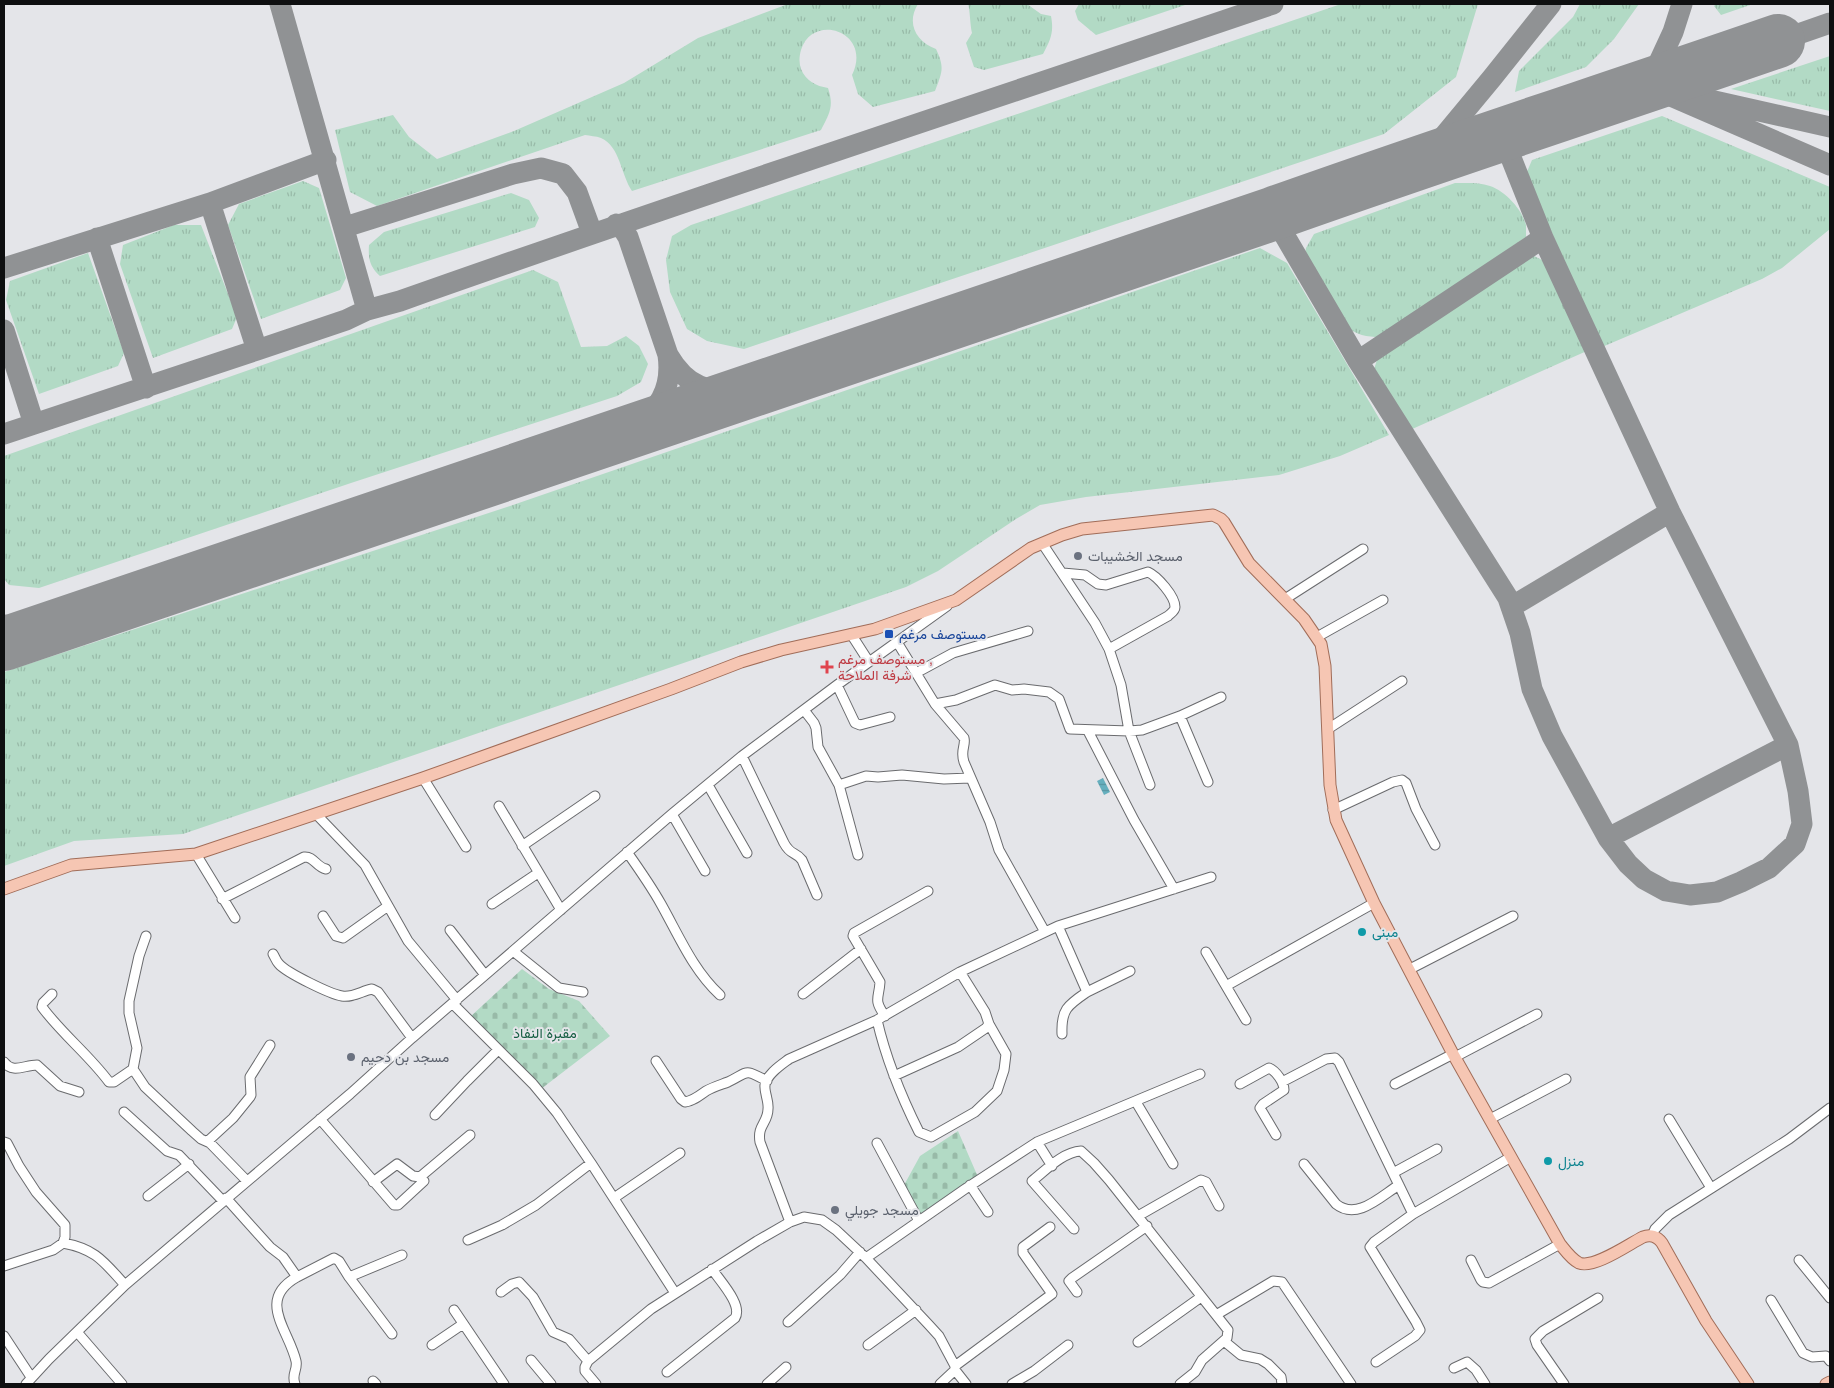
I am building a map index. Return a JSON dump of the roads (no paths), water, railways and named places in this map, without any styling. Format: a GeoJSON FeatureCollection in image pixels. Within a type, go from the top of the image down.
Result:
{"type":"FeatureCollection","features":[{"type":"Feature","properties":{"kind":"main road"},"geometry":{"type":"LineString","coordinates":[[4,889],[71,865],[196,854],[423,778],[741,662],[780,650],[875,629],[956,600],[1012,560],[1042,543],[1062,535],[1082,530],[1213,515],[1224,522],[1250,563],[1304,619],[1321,644],[1325,666],[1330,785],[1333,810],[1345,842],[1374,903],[1454,1055],[1560,1244],[1578,1262],[1590,1264],[1643,1237],[1652,1236],[1658,1238],[1706,1321],[1748,1384]]}},
{"type":"Feature","properties":{"kind":"main road"},"geometry":{"type":"LineString","coordinates":[[1826,1384],[1830,1382]]}},
{"type":"Feature","properties":{"kind":"street"},"geometry":{"type":"LineString","coordinates":[[1042,543],[1095,623],[1109,649],[1121,685],[1129,731],[1150,785]]}},
{"type":"Feature","properties":{"kind":"street"},"geometry":{"type":"LineString","coordinates":[[1285,599],[1363,549]]}},
{"type":"Feature","properties":{"kind":"street"},"geometry":{"type":"LineString","coordinates":[[1063,573],[1085,575],[1098,584],[1106,585],[1148,572],[1157,576],[1172,598],[1175,606],[1174,611],[1168,616],[1109,649]]}},
{"type":"Feature","properties":{"kind":"street"},"geometry":{"type":"LineString","coordinates":[[4,1336],[28,1381],[125,1285],[672,814],[742,756],[836,685],[956,600]]}},
{"type":"Feature","properties":{"kind":"street"},"geometry":{"type":"LineString","coordinates":[[1317,636],[1383,600]]}},
{"type":"Feature","properties":{"kind":"street"},"geometry":{"type":"LineString","coordinates":[[916,673],[953,653],[1028,631]]}},
{"type":"Feature","properties":{"kind":"street"},"geometry":{"type":"LineString","coordinates":[[852,634],[869,662]]}},
{"type":"Feature","properties":{"kind":"street"},"geometry":{"type":"LineString","coordinates":[[897,642],[935,704],[965,741],[962,755],[990,822],[999,850],[1045,932]]}},
{"type":"Feature","properties":{"kind":"street"},"geometry":{"type":"LineString","coordinates":[[1328,729],[1402,681]]}},
{"type":"Feature","properties":{"kind":"street"},"geometry":{"type":"LineString","coordinates":[[836,685],[855,723],[860,725],[890,717]]}},
{"type":"Feature","properties":{"kind":"street"},"geometry":{"type":"LineString","coordinates":[[935,704],[956,700],[995,685],[1012,690],[1024,689],[1050,692],[1059,699],[1070,729],[1129,731],[1156,726],[1220,696]]}},
{"type":"Feature","properties":{"kind":"street"},"geometry":{"type":"LineString","coordinates":[[804,710],[814,723],[818,747],[839,785],[858,855]]}},
{"type":"Feature","properties":{"kind":"street"},"geometry":{"type":"LineString","coordinates":[[1180,716],[1208,782]]}},
{"type":"Feature","properties":{"kind":"street"},"geometry":{"type":"LineString","coordinates":[[1088,731],[1134,820],[1174,889]]}},
{"type":"Feature","properties":{"kind":"street"},"geometry":{"type":"LineString","coordinates":[[742,756],[784,843],[791,853],[802,860],[817,894]]}},
{"type":"Feature","properties":{"kind":"street"},"geometry":{"type":"LineString","coordinates":[[839,785],[866,776],[902,775],[944,779],[970,778]]}},
{"type":"Feature","properties":{"kind":"street"},"geometry":{"type":"LineString","coordinates":[[423,778],[466,847]]}},
{"type":"Feature","properties":{"kind":"street"},"geometry":{"type":"LineString","coordinates":[[1333,810],[1393,782],[1402,780],[1406,783],[1422,822],[1435,844]]}},
{"type":"Feature","properties":{"kind":"street"},"geometry":{"type":"LineString","coordinates":[[708,785],[748,853]]}},
{"type":"Feature","properties":{"kind":"street"},"geometry":{"type":"LineString","coordinates":[[522,846],[595,796]]}},
{"type":"Feature","properties":{"kind":"street"},"geometry":{"type":"LineString","coordinates":[[499,806],[561,910]]}},
{"type":"Feature","properties":{"kind":"street"},"geometry":{"type":"LineString","coordinates":[[316,814],[365,864],[408,941],[455,1002],[498,1050],[533,1084],[557,1113],[676,1293]]}},
{"type":"Feature","properties":{"kind":"street"},"geometry":{"type":"LineString","coordinates":[[672,814],[705,871]]}},
{"type":"Feature","properties":{"kind":"street"},"geometry":{"type":"LineString","coordinates":[[627,852],[660,902],[698,970],[707,983],[720,995]]}},
{"type":"Feature","properties":{"kind":"street"},"geometry":{"type":"LineString","coordinates":[[196,854],[235,918]]}},
{"type":"Feature","properties":{"kind":"street"},"geometry":{"type":"LineString","coordinates":[[222,899],[304,857],[311,858],[319,866],[326,868]]}},
{"type":"Feature","properties":{"kind":"street"},"geometry":{"type":"LineString","coordinates":[[492,904],[538,873]]}},
{"type":"Feature","properties":{"kind":"street"},"geometry":{"type":"LineString","coordinates":[[790,1222],[758,1134],[768,1109],[765,1085],[780,1066],[789,1059],[881,1018],[960,972],[1058,926],[1211,877]]}},
{"type":"Feature","properties":{"kind":"street"},"geometry":{"type":"LineString","coordinates":[[928,891],[856,930],[853,936],[880,982],[877,999],[880,1008],[883,1046],[901,1096],[918,1132],[930,1137],[975,1112],[997,1091],[1004,1070],[1006,1054],[989,1024],[985,1012],[960,972]]}},
{"type":"Feature","properties":{"kind":"street"},"geometry":{"type":"LineString","coordinates":[[1226,986],[1374,903]]}},
{"type":"Feature","properties":{"kind":"street"},"geometry":{"type":"LineString","coordinates":[[323,916],[336,936],[343,938],[388,906]]}},
{"type":"Feature","properties":{"kind":"street"},"geometry":{"type":"LineString","coordinates":[[1410,969],[1513,916]]}},
{"type":"Feature","properties":{"kind":"street"},"geometry":{"type":"LineString","coordinates":[[1058,926],[1087,992]]}},
{"type":"Feature","properties":{"kind":"street"},"geometry":{"type":"LineString","coordinates":[[450,930],[485,976]]}},
{"type":"Feature","properties":{"kind":"street"},"geometry":{"type":"LineString","coordinates":[[146,936],[139,956],[130,1000],[129,1013],[137,1048],[133,1069],[145,1087],[201,1139],[208,1141],[247,1181]]}},
{"type":"Feature","properties":{"kind":"street"},"geometry":{"type":"LineString","coordinates":[[803,994],[860,949]]}},
{"type":"Feature","properties":{"kind":"street"},"geometry":{"type":"LineString","coordinates":[[514,952],[554,985],[564,989],[583,992]]}},
{"type":"Feature","properties":{"kind":"street"},"geometry":{"type":"LineString","coordinates":[[1206,952],[1246,1020]]}},
{"type":"Feature","properties":{"kind":"street"},"geometry":{"type":"LineString","coordinates":[[273,954],[283,968],[336,994],[347,996],[372,989],[378,992],[412,1038]]}},
{"type":"Feature","properties":{"kind":"street"},"geometry":{"type":"LineString","coordinates":[[1062,1034],[1062,1020],[1069,1004],[1087,992],[1130,971]]}},
{"type":"Feature","properties":{"kind":"street"},"geometry":{"type":"LineString","coordinates":[[52,994],[43,1003],[43,1008],[57,1026],[109,1082],[114,1082],[133,1069]]}},
{"type":"Feature","properties":{"kind":"street"},"geometry":{"type":"LineString","coordinates":[[1395,1084],[1537,1014]]}},
{"type":"Feature","properties":{"kind":"street"},"geometry":{"type":"LineString","coordinates":[[894,1076],[958,1047],[989,1024]]}},
{"type":"Feature","properties":{"kind":"street"},"geometry":{"type":"LineString","coordinates":[[208,1141],[233,1118],[250,1097],[250,1077],[270,1045]]}},
{"type":"Feature","properties":{"kind":"street"},"geometry":{"type":"LineString","coordinates":[[435,1115],[498,1050]]}},
{"type":"Feature","properties":{"kind":"street"},"geometry":{"type":"LineString","coordinates":[[1282,1082],[1326,1059],[1334,1058],[1339,1062],[1413,1214]]}},
{"type":"Feature","properties":{"kind":"street"},"geometry":{"type":"LineString","coordinates":[[656,1061],[681,1099],[685,1102],[690,1102],[707,1090],[730,1081],[740,1074],[748,1072],[767,1081]]}},
{"type":"Feature","properties":{"kind":"street"},"geometry":{"type":"LineString","coordinates":[[4,1062],[9,1067],[15,1069],[37,1065],[60,1086],[79,1092]]}},
{"type":"Feature","properties":{"kind":"street"},"geometry":{"type":"LineString","coordinates":[[1240,1084],[1269,1068],[1273,1070],[1282,1082],[1284,1090],[1260,1108],[1276,1135]]}},
{"type":"Feature","properties":{"kind":"street"},"geometry":{"type":"LineString","coordinates":[[788,1322],[863,1255],[919,1221],[970,1185],[1037,1142],[1200,1074]]}},
{"type":"Feature","properties":{"kind":"street"},"geometry":{"type":"LineString","coordinates":[[1490,1118],[1566,1079]]}},
{"type":"Feature","properties":{"kind":"street"},"geometry":{"type":"LineString","coordinates":[[1136,1102],[1173,1164]]}},
{"type":"Feature","properties":{"kind":"street"},"geometry":{"type":"LineString","coordinates":[[1652,1236],[1655,1228],[1662,1220],[1790,1139],[1830,1108]]}},
{"type":"Feature","properties":{"kind":"street"},"geometry":{"type":"LineString","coordinates":[[124,1112],[167,1151],[179,1155],[189,1164],[270,1247],[284,1257],[298,1278]]}},
{"type":"Feature","properties":{"kind":"street"},"geometry":{"type":"LineString","coordinates":[[1669,1118],[1711,1188]]}},
{"type":"Feature","properties":{"kind":"street"},"geometry":{"type":"LineString","coordinates":[[320,1119],[394,1206],[398,1205],[423,1183],[420,1177]]}},
{"type":"Feature","properties":{"kind":"street"},"geometry":{"type":"LineString","coordinates":[[373,1182],[397,1164],[413,1176],[420,1177],[470,1135]]}},
{"type":"Feature","properties":{"kind":"street"},"geometry":{"type":"LineString","coordinates":[[4,1142],[7,1143],[36,1192],[65,1225],[63,1243],[53,1250],[4,1266]]}},
{"type":"Feature","properties":{"kind":"street"},"geometry":{"type":"LineString","coordinates":[[1037,1142],[1052,1166]]}},
{"type":"Feature","properties":{"kind":"street"},"geometry":{"type":"LineString","coordinates":[[877,1143],[919,1221]]}},
{"type":"Feature","properties":{"kind":"street"},"geometry":{"type":"LineString","coordinates":[[1393,1173],[1437,1149]]}},
{"type":"Feature","properties":{"kind":"street"},"geometry":{"type":"LineString","coordinates":[[1074,1229],[1032,1180],[1071,1153],[1081,1151],[1085,1153],[1147,1226],[1228,1330],[1224,1341],[1202,1360],[1195,1372],[1180,1384]]}},
{"type":"Feature","properties":{"kind":"street"},"geometry":{"type":"LineString","coordinates":[[614,1198],[680,1153]]}},
{"type":"Feature","properties":{"kind":"street"},"geometry":{"type":"LineString","coordinates":[[1376,1362],[1416,1336],[1420,1330],[1370,1248],[1374,1242],[1413,1214],[1511,1157]]}},
{"type":"Feature","properties":{"kind":"street"},"geometry":{"type":"LineString","coordinates":[[468,1240],[502,1225],[536,1205],[591,1163]]}},
{"type":"Feature","properties":{"kind":"street"},"geometry":{"type":"LineString","coordinates":[[148,1196],[189,1164]]}},
{"type":"Feature","properties":{"kind":"street"},"geometry":{"type":"LineString","coordinates":[[1304,1164],[1336,1204],[1349,1210],[1365,1207],[1399,1185]]}},
{"type":"Feature","properties":{"kind":"street"},"geometry":{"type":"LineString","coordinates":[[1138,1216],[1201,1180],[1206,1182],[1219,1206]]}},
{"type":"Feature","properties":{"kind":"street"},"geometry":{"type":"LineString","coordinates":[[970,1185],[988,1212]]}},
{"type":"Feature","properties":{"kind":"street"},"geometry":{"type":"LineString","coordinates":[[596,1384],[585,1371],[584,1367],[588,1361],[651,1309],[712,1269],[790,1222],[804,1217],[822,1220],[863,1255],[916,1310],[938,1336],[966,1384]]}},
{"type":"Feature","properties":{"kind":"street"},"geometry":{"type":"LineString","coordinates":[[1076,1292],[1070,1284],[1070,1280],[1147,1226]]}},
{"type":"Feature","properties":{"kind":"street"},"geometry":{"type":"LineString","coordinates":[[940,1384],[955,1368],[1052,1294],[1023,1253],[1023,1247],[1050,1227]]}},
{"type":"Feature","properties":{"kind":"street"},"geometry":{"type":"LineString","coordinates":[[63,1243],[92,1251],[125,1285]]}},
{"type":"Feature","properties":{"kind":"street"},"geometry":{"type":"LineString","coordinates":[[1471,1260],[1481,1280],[1489,1283],[1560,1244]]}},
{"type":"Feature","properties":{"kind":"street"},"geometry":{"type":"LineString","coordinates":[[349,1276],[402,1254]]}},
{"type":"Feature","properties":{"kind":"street"},"geometry":{"type":"LineString","coordinates":[[295,1384],[293,1376],[296,1362],[278,1317],[279,1295],[288,1283],[334,1258],[340,1261],[392,1334]]}},
{"type":"Feature","properties":{"kind":"street"},"geometry":{"type":"LineString","coordinates":[[1799,1260],[1830,1298]]}},
{"type":"Feature","properties":{"kind":"street"},"geometry":{"type":"LineString","coordinates":[[667,1372],[738,1314],[737,1304],[712,1269]]}},
{"type":"Feature","properties":{"kind":"street"},"geometry":{"type":"LineString","coordinates":[[1216,1315],[1273,1281],[1282,1282],[1351,1384]]}},
{"type":"Feature","properties":{"kind":"street"},"geometry":{"type":"LineString","coordinates":[[501,1292],[512,1284],[519,1282],[533,1298],[553,1332],[569,1339],[588,1361]]}},
{"type":"Feature","properties":{"kind":"street"},"geometry":{"type":"LineString","coordinates":[[1138,1342],[1201,1297]]}},
{"type":"Feature","properties":{"kind":"street"},"geometry":{"type":"LineString","coordinates":[[1564,1384],[1537,1345],[1535,1338],[1543,1331],[1598,1298]]}},
{"type":"Feature","properties":{"kind":"street"},"geometry":{"type":"LineString","coordinates":[[1771,1300],[1803,1353],[1807,1356],[1826,1356],[1830,1361]]}},
{"type":"Feature","properties":{"kind":"street"},"geometry":{"type":"LineString","coordinates":[[454,1310],[504,1384]]}},
{"type":"Feature","properties":{"kind":"street"},"geometry":{"type":"LineString","coordinates":[[868,1345],[916,1310]]}},
{"type":"Feature","properties":{"kind":"street"},"geometry":{"type":"LineString","coordinates":[[432,1345],[463,1324]]}},
{"type":"Feature","properties":{"kind":"street"},"geometry":{"type":"LineString","coordinates":[[77,1332],[122,1384]]}},
{"type":"Feature","properties":{"kind":"street"},"geometry":{"type":"LineString","coordinates":[[1224,1341],[1241,1355],[1260,1359],[1268,1364],[1281,1377],[1282,1384]]}},
{"type":"Feature","properties":{"kind":"street"},"geometry":{"type":"LineString","coordinates":[[1012,1384],[1034,1371],[1068,1345]]}},
{"type":"Feature","properties":{"kind":"street"},"geometry":{"type":"LineString","coordinates":[[531,1360],[551,1384]]}},
{"type":"Feature","properties":{"kind":"street"},"geometry":{"type":"LineString","coordinates":[[1454,1368],[1467,1362],[1476,1370],[1486,1384]]}},
{"type":"Feature","properties":{"kind":"street"},"geometry":{"type":"LineString","coordinates":[[767,1384],[786,1367]]}},
{"type":"Feature","properties":{"kind":"water"},"geometry":{"type":"Polygon","coordinates":[[[1103,778],[1110,792],[1104,795],[1097,781],[1103,778]]]}},
{"type":"Feature","properties":{"kind":"place","name":"مسجد الخشيبات"},"geometry":{"type":"Point","coordinates":[1078,556]}},
{"type":"Feature","properties":{"kind":"place","name":"مستوصف مرغم"},"geometry":{"type":"Point","coordinates":[889,634]}},
{"type":"Feature","properties":{"kind":"place","name":"مستوصف مرغم , شرفة الملاحة"},"geometry":{"type":"Point","coordinates":[827,667]}},
{"type":"Feature","properties":{"kind":"place","name":"مبنى"},"geometry":{"type":"Point","coordinates":[1362,932]}},
{"type":"Feature","properties":{"kind":"place","name":"مسجد بن دحيم"},"geometry":{"type":"Point","coordinates":[351,1057]}},
{"type":"Feature","properties":{"kind":"place","name":"منزل"},"geometry":{"type":"Point","coordinates":[1548,1161]}},
{"type":"Feature","properties":{"kind":"place","name":"مسجد جويلي"},"geometry":{"type":"Point","coordinates":[835,1210]}},
{"type":"Feature","properties":{"kind":"park label","name":"مقبرة النفاذ"},"geometry":{"type":"Point","coordinates":[545,1033]}}]}
